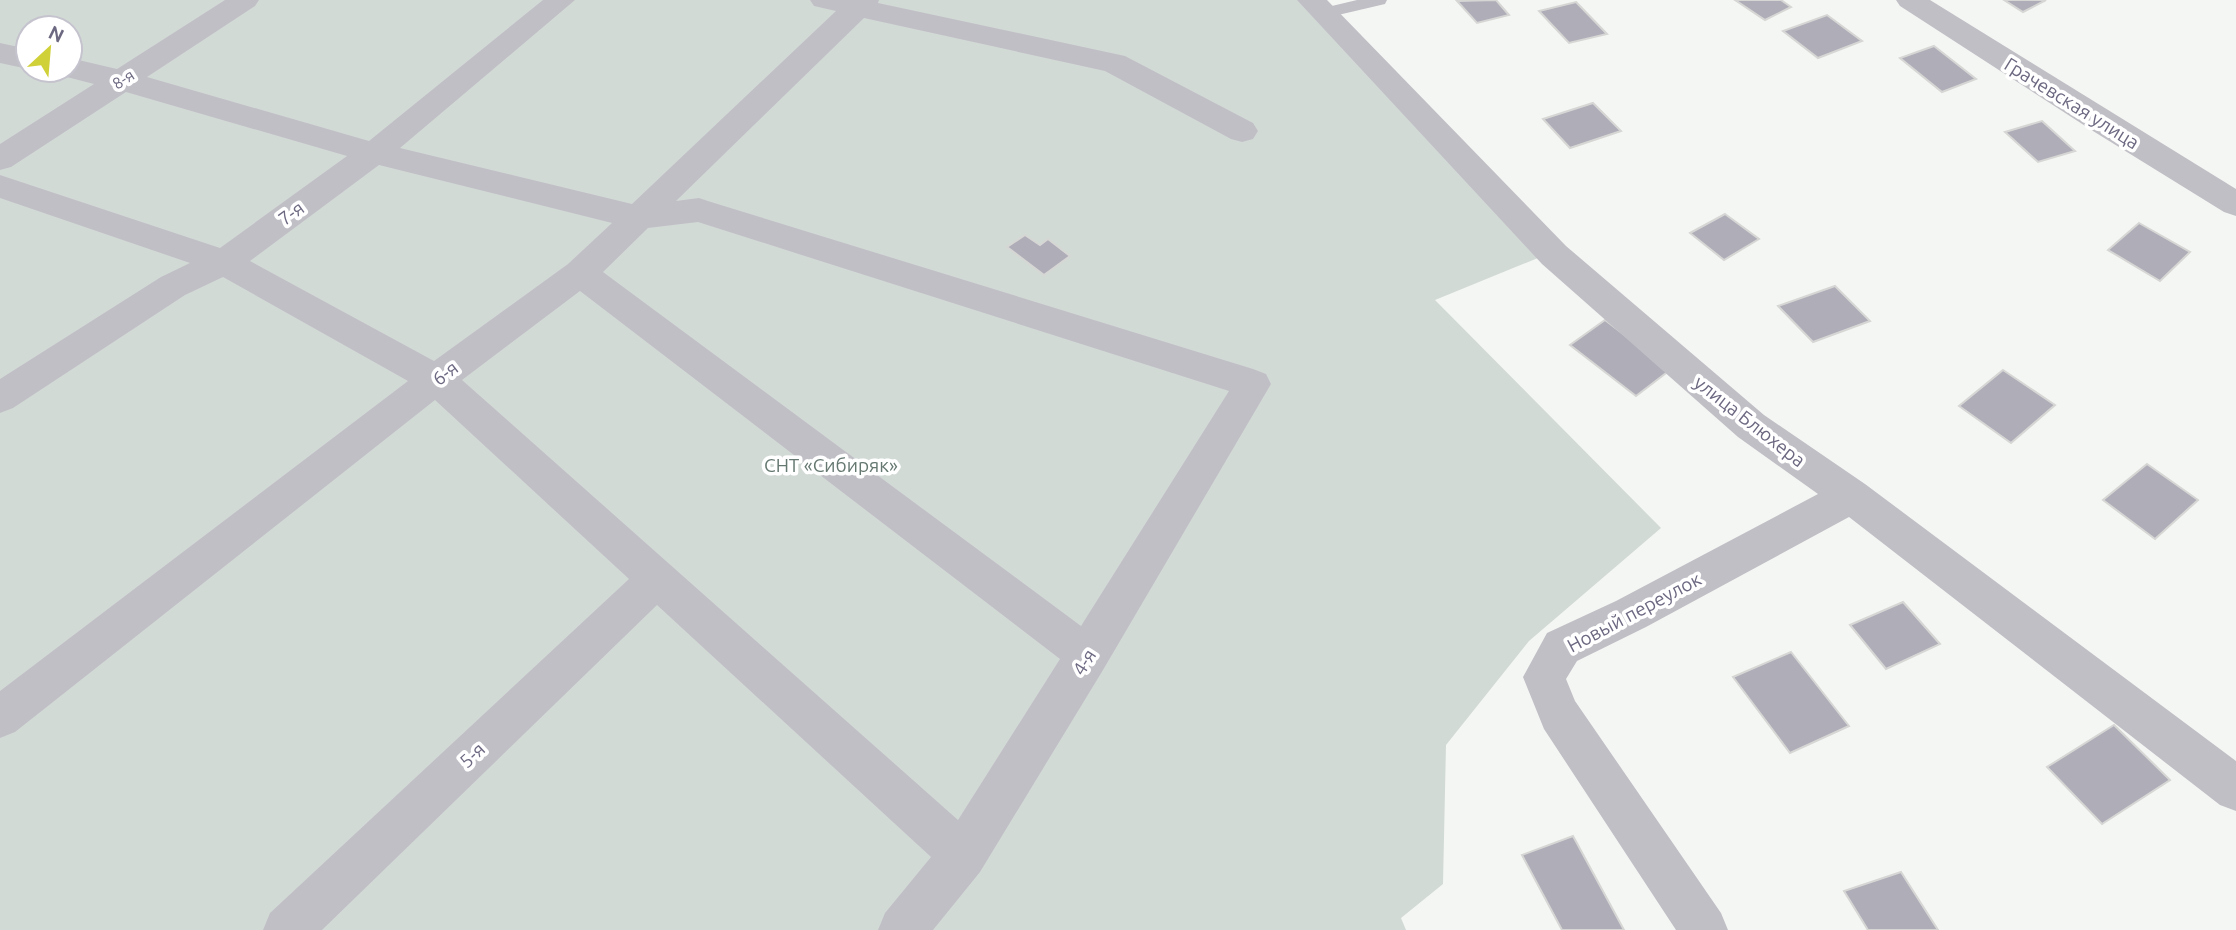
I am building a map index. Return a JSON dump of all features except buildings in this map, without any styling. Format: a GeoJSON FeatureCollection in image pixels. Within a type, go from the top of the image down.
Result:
{"type":"FeatureCollection","features":[{"type":"Feature","properties":{"kind":"street","name":"8-я"},"geometry":{"type":"LineString","coordinates":[[0,159],[245,0]]}},
{"type":"Feature","properties":{"kind":"street","name":"7-я"},"geometry":{"type":"LineString","coordinates":[[0,398],[173,286],[224,261],[374,153],[561,0]]}},
{"type":"Feature","properties":{"kind":"street","name":"Грачевская улица"},"geometry":{"type":"LineString","coordinates":[[1910,0],[2104,124],[2236,204]]}},
{"type":"Feature","properties":{"kind":"street"},"geometry":{"type":"LineString","coordinates":[[849,3],[1114,63],[1242,131]]}},
{"type":"Feature","properties":{"kind":"street","name":"6-я"},"geometry":{"type":"LineString","coordinates":[[0,717],[436,379],[580,273],[849,3]]}},
{"type":"Feature","properties":{"kind":"street","name":"улица Блюхера"},"geometry":{"type":"LineString","coordinates":[[1316,7],[1554,255],[1751,426],[1851,496],[2236,789]]}},
{"type":"Feature","properties":{"kind":"street"},"geometry":{"type":"LineString","coordinates":[[84,71],[374,153],[636,217]]}},
{"type":"Feature","properties":{"kind":"street"},"geometry":{"type":"LineString","coordinates":[[0,186],[224,261],[436,379],[963,855]]}},
{"type":"Feature","properties":{"kind":"street","name":"4-я"},"geometry":{"type":"LineString","coordinates":[[636,217],[699,210],[1253,384],[1088,656],[963,855],[902,930]]}},
{"type":"Feature","properties":{"kind":"street"},"geometry":{"type":"LineString","coordinates":[[580,273],[1088,656]]}},
{"type":"Feature","properties":{"kind":"street","name":"Новый переулок"},"geometry":{"type":"LineString","coordinates":[[1704,930],[1559,715],[1544,677],[1562,647],[1631,614],[1851,496]]}},
{"type":"Feature","properties":{"kind":"street","name":"5-я"},"geometry":{"type":"LineString","coordinates":[[287,930],[657,579]]}},
{"type":"Feature","properties":{"kind":"lane"},"geometry":{"type":"LineString","coordinates":[[1316,7],[1379,0]]}},
{"type":"Feature","properties":{"kind":"green space","name":"СНТ «Сибиряк»"},"geometry":{"type":"Polygon","coordinates":[[[0,0],[1322,0],[1550,253],[1435,300],[1661,528],[1529,641],[1446,745],[1443,884],[1401,918],[1406,930],[0,930],[0,0]]]}}]}
